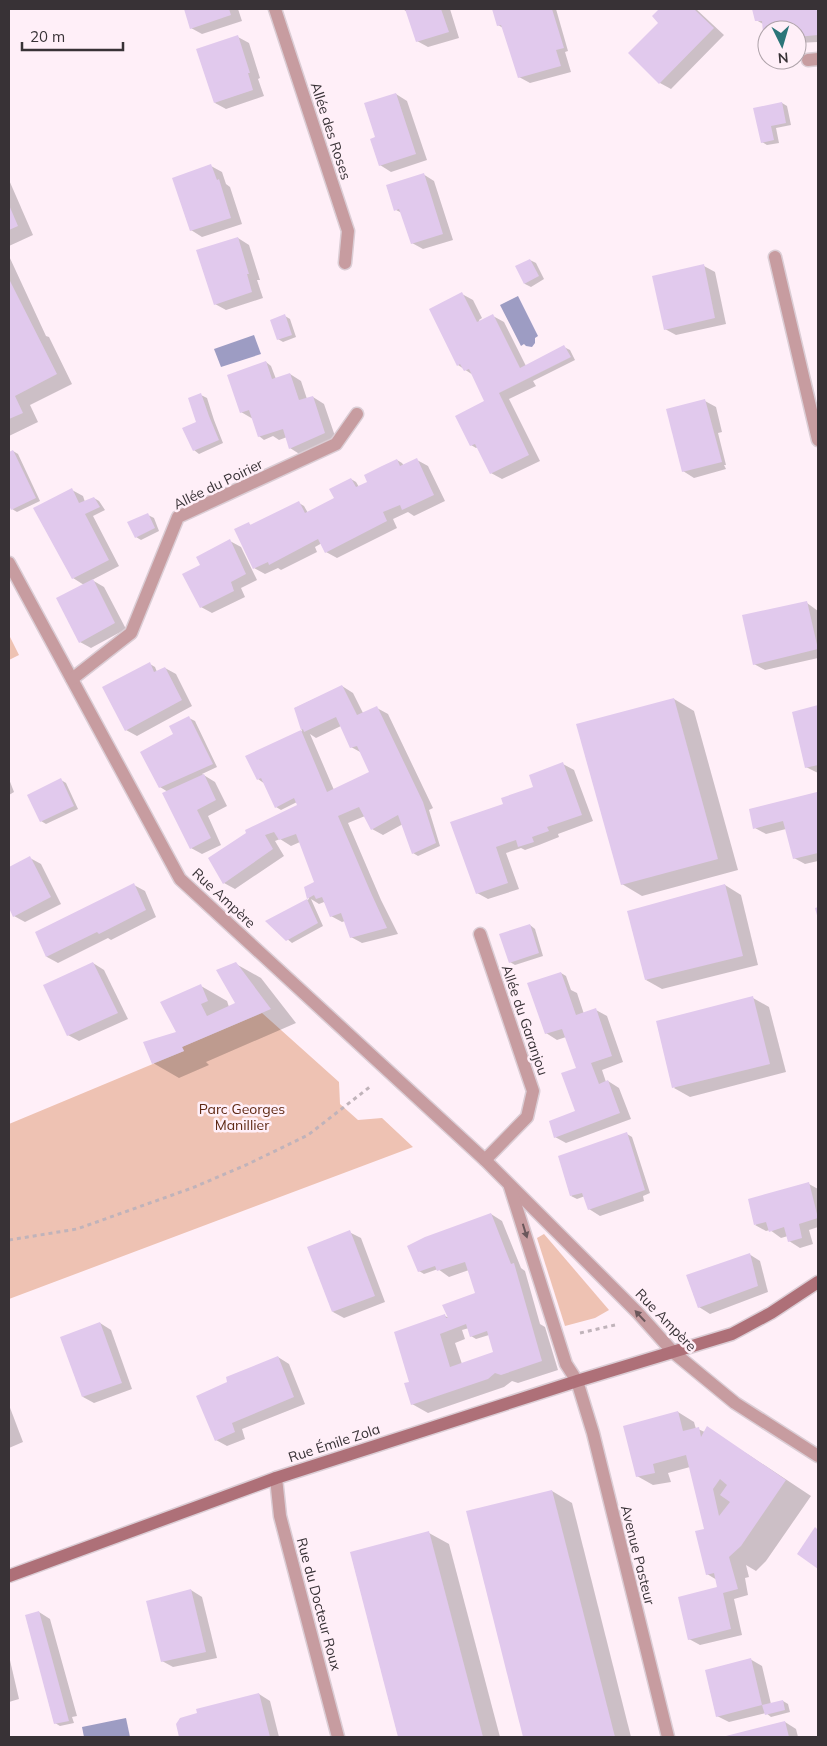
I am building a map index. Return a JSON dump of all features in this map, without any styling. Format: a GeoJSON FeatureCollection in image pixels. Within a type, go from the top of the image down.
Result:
{"type":"FeatureCollection","features":[{"type":"Feature","properties":{"kind":"street","name":"Allée des Roses"},"geometry":{"type":"LineString","coordinates":[[275,9],[348,231],[345,263]]}},
{"type":"Feature","properties":{"kind":"street"},"geometry":{"type":"LineString","coordinates":[[775,258],[818,440]]}},
{"type":"Feature","properties":{"kind":"street","name":"Allée du Poirier"},"geometry":{"type":"LineString","coordinates":[[72,679],[131,633],[178,518],[336,444],[357,414]]}},
{"type":"Feature","properties":{"kind":"street","name":"Rue Ampère"},"geometry":{"type":"LineString","coordinates":[[9,563],[180,879],[485,1160],[638,1313],[673,1352],[735,1403],[818,1456]]}},
{"type":"Feature","properties":{"kind":"street","name":"Allée du Garanjou"},"geometry":{"type":"LineString","coordinates":[[480,934],[533,1090],[527,1117],[485,1160]]}},
{"type":"Feature","properties":{"kind":"street","name":"Rue Ampère"},"geometry":{"type":"LineString","coordinates":[[509,1184],[566,1364],[576,1381]]}},
{"type":"Feature","properties":{"kind":"street","name":"Rue Émile Zola"},"geometry":{"type":"LineString","coordinates":[[9,1576],[276,1478],[576,1381],[732,1334],[771,1314],[818,1282]]}},
{"type":"Feature","properties":{"kind":"street","name":"Avenue Pasteur"},"geometry":{"type":"LineString","coordinates":[[576,1381],[592,1433],[668,1737]]}},
{"type":"Feature","properties":{"kind":"street","name":"Rue du Docteur Roux"},"geometry":{"type":"LineString","coordinates":[[276,1478],[280,1516],[338,1737]]}},
{"type":"Feature","properties":{"kind":"path"},"geometry":{"type":"LineString","coordinates":[[9,1240],[77,1229],[192,1188],[246,1165],[308,1135],[389,1072]]}},
{"type":"Feature","properties":{"kind":"path"},"geometry":{"type":"LineString","coordinates":[[577,1334],[623,1323]]}},
{"type":"Feature","properties":{"kind":"green space"},"geometry":{"type":"Polygon","coordinates":[[[9,635],[19,655],[9,660],[9,635]]]}},
{"type":"Feature","properties":{"kind":"green space","name":"Parc Georges Manillier"},"geometry":{"type":"Polygon","coordinates":[[[262,1013],[339,1082],[340,1104],[358,1120],[382,1118],[413,1147],[9,1299],[9,1124],[184,1051],[182,1047],[262,1013]]]}},
{"type":"Feature","properties":{"kind":"green space"},"geometry":{"type":"Polygon","coordinates":[[[544,1234],[609,1310],[595,1318],[565,1326],[537,1238],[544,1234]]]}},
{"type":"Feature","properties":{"kind":"water"},"geometry":{"type":"Polygon","coordinates":[[[518,296],[538,336],[535,338],[535,343],[532,347],[524,344],[521,346],[500,305],[518,296]]]}},
{"type":"Feature","properties":{"kind":"water"},"geometry":{"type":"Polygon","coordinates":[[[254,335],[261,354],[221,367],[214,349],[254,335]]]}},
{"type":"Feature","properties":{"kind":"water"},"geometry":{"type":"Polygon","coordinates":[[[126,1718],[130,1737],[84,1737],[82,1727],[126,1718]]]}},
{"type":"Feature","properties":{"kind":"building"},"geometry":{"type":"Polygon","coordinates":[[[184,9],[229,9],[231,15],[190,29],[184,9]]]}},
{"type":"Feature","properties":{"kind":"building"},"geometry":{"type":"Polygon","coordinates":[[[405,9],[441,9],[449,32],[416,42],[405,9]]]}},
{"type":"Feature","properties":{"kind":"building"},"geometry":{"type":"Polygon","coordinates":[[[492,9],[552,9],[564,48],[556,50],[561,66],[518,78],[501,25],[497,26],[492,9]]]}},
{"type":"Feature","properties":{"kind":"building"},"geometry":{"type":"Polygon","coordinates":[[[659,9],[694,9],[714,28],[659,84],[628,53],[658,23],[652,16],[659,9]]]}},
{"type":"Feature","properties":{"kind":"building"},"geometry":{"type":"Polygon","coordinates":[[[752,9],[818,9],[818,35],[807,36],[807,20],[755,21],[752,9]]]}},
{"type":"Feature","properties":{"kind":"building"},"geometry":{"type":"Polygon","coordinates":[[[238,35],[250,73],[248,73],[253,90],[214,103],[196,49],[238,35]]]}},
{"type":"Feature","properties":{"kind":"building"},"geometry":{"type":"Polygon","coordinates":[[[396,93],[416,154],[379,166],[370,139],[375,137],[364,103],[396,93]]]}},
{"type":"Feature","properties":{"kind":"building"},"geometry":{"type":"Polygon","coordinates":[[[782,102],[786,123],[771,126],[774,140],[761,143],[753,108],[782,102]]]}},
{"type":"Feature","properties":{"kind":"building"},"geometry":{"type":"Polygon","coordinates":[[[211,164],[217,180],[219,179],[231,218],[190,231],[172,178],[211,164]]]}},
{"type":"Feature","properties":{"kind":"building"},"geometry":{"type":"Polygon","coordinates":[[[424,173],[443,234],[411,244],[399,209],[394,211],[386,185],[424,173]]]}},
{"type":"Feature","properties":{"kind":"building"},"geometry":{"type":"Polygon","coordinates":[[[9,205],[18,226],[9,230],[9,205]]]}},
{"type":"Feature","properties":{"kind":"building"},"geometry":{"type":"Polygon","coordinates":[[[238,237],[249,274],[247,274],[252,292],[214,305],[196,250],[238,237]]]}},
{"type":"Feature","properties":{"kind":"building"},"geometry":{"type":"Polygon","coordinates":[[[530,259],[539,276],[524,284],[515,266],[530,259]]]}},
{"type":"Feature","properties":{"kind":"building"},"geometry":{"type":"Polygon","coordinates":[[[704,264],[715,318],[664,330],[652,276],[704,264]]]}},
{"type":"Feature","properties":{"kind":"building"},"geometry":{"type":"Polygon","coordinates":[[[9,279],[57,374],[15,396],[23,413],[9,419],[9,279]]]}},
{"type":"Feature","properties":{"kind":"building"},"geometry":{"type":"Polygon","coordinates":[[[462,292],[477,322],[493,314],[520,368],[564,345],[571,357],[499,393],[529,455],[490,474],[475,444],[470,446],[455,416],[484,401],[469,369],[464,371],[460,364],[457,366],[429,309],[462,292]]]}},
{"type":"Feature","properties":{"kind":"building"},"geometry":{"type":"Polygon","coordinates":[[[285,314],[292,335],[277,340],[270,320],[285,314]]]}},
{"type":"Feature","properties":{"kind":"building"},"geometry":{"type":"Polygon","coordinates":[[[266,361],[272,379],[290,373],[299,400],[313,396],[325,433],[289,449],[283,429],[258,437],[249,410],[240,413],[227,375],[266,361]]]}},
{"type":"Feature","properties":{"kind":"building"},"geometry":{"type":"Polygon","coordinates":[[[201,393],[219,440],[193,451],[182,428],[196,422],[188,398],[201,393]]]}},
{"type":"Feature","properties":{"kind":"building"},"geometry":{"type":"Polygon","coordinates":[[[705,399],[722,462],[682,472],[666,409],[705,399]]]}},
{"type":"Feature","properties":{"kind":"building"},"geometry":{"type":"Polygon","coordinates":[[[13,450],[36,498],[11,510],[9,505],[9,452],[13,450]]]}},
{"type":"Feature","properties":{"kind":"building"},"geometry":{"type":"Polygon","coordinates":[[[417,458],[434,495],[402,510],[400,505],[383,512],[387,521],[325,553],[318,539],[269,565],[268,562],[253,569],[234,529],[249,522],[250,525],[299,501],[305,513],[334,498],[329,489],[351,478],[356,487],[367,482],[364,475],[382,466],[397,459],[400,466],[417,458]]]}},
{"type":"Feature","properties":{"kind":"building"},"geometry":{"type":"Polygon","coordinates":[[[72,488],[79,503],[94,497],[100,507],[85,514],[109,560],[72,579],[33,508],[72,488]]]}},
{"type":"Feature","properties":{"kind":"building"},"geometry":{"type":"Polygon","coordinates":[[[148,513],[155,528],[135,538],[127,522],[148,513]]]}},
{"type":"Feature","properties":{"kind":"building"},"geometry":{"type":"Polygon","coordinates":[[[230,539],[246,574],[231,582],[234,591],[200,608],[182,574],[200,565],[196,557],[230,539]]]}},
{"type":"Feature","properties":{"kind":"building"},"geometry":{"type":"Polygon","coordinates":[[[93,579],[115,623],[79,643],[56,598],[93,579]]]}},
{"type":"Feature","properties":{"kind":"building"},"geometry":{"type":"Polygon","coordinates":[[[807,601],[818,649],[753,665],[742,615],[807,601]]]}},
{"type":"Feature","properties":{"kind":"building"},"geometry":{"type":"Polygon","coordinates":[[[150,662],[154,672],[165,667],[182,700],[125,731],[102,687],[150,662]]]}},
{"type":"Feature","properties":{"kind":"building"},"geometry":{"type":"Polygon","coordinates":[[[342,685],[357,715],[377,706],[423,802],[436,843],[412,854],[398,815],[371,830],[359,807],[338,816],[387,928],[350,938],[341,913],[330,917],[322,897],[316,899],[314,895],[307,899],[304,887],[314,882],[296,834],[279,840],[274,832],[265,835],[273,849],[223,884],[208,858],[246,833],[245,830],[297,805],[294,798],[275,808],[261,778],[257,780],[245,756],[301,730],[294,708],[342,685]],[[336,717],[304,732],[303,729],[301,730],[327,792],[369,772],[357,746],[350,748],[336,717]]]}},
{"type":"Feature","properties":{"kind":"building"},"geometry":{"type":"Polygon","coordinates":[[[674,698],[718,859],[621,885],[576,724],[674,698]]]}},
{"type":"Feature","properties":{"kind":"building"},"geometry":{"type":"Polygon","coordinates":[[[818,705],[818,765],[805,768],[792,712],[818,705]]]}},
{"type":"Feature","properties":{"kind":"building"},"geometry":{"type":"Polygon","coordinates":[[[189,716],[213,764],[159,788],[140,752],[173,734],[169,726],[189,716]]]}},
{"type":"Feature","properties":{"kind":"building"},"geometry":{"type":"Polygon","coordinates":[[[563,762],[582,815],[547,827],[549,831],[532,837],[534,842],[518,847],[516,840],[496,847],[508,883],[476,894],[450,822],[503,804],[501,798],[533,787],[529,775],[563,762]]]}},
{"type":"Feature","properties":{"kind":"building"},"geometry":{"type":"Polygon","coordinates":[[[204,774],[216,800],[197,810],[211,838],[190,849],[162,793],[204,774]]]}},
{"type":"Feature","properties":{"kind":"building"},"geometry":{"type":"Polygon","coordinates":[[[61,778],[74,806],[40,822],[27,795],[61,778]]]}},
{"type":"Feature","properties":{"kind":"building"},"geometry":{"type":"Polygon","coordinates":[[[817,792],[818,853],[793,859],[783,821],[753,829],[749,809],[817,792]]]}},
{"type":"Feature","properties":{"kind":"building"},"geometry":{"type":"Polygon","coordinates":[[[30,856],[51,897],[13,917],[9,908],[9,867],[30,856]]]}},
{"type":"Feature","properties":{"kind":"building"},"geometry":{"type":"Polygon","coordinates":[[[134,883],[146,910],[99,934],[97,932],[46,957],[35,932],[134,883]]]}},
{"type":"Feature","properties":{"kind":"building"},"geometry":{"type":"Polygon","coordinates":[[[725,884],[743,956],[645,980],[627,911],[725,884]]]}},
{"type":"Feature","properties":{"kind":"building"},"geometry":{"type":"Polygon","coordinates":[[[307,899],[318,923],[286,941],[265,921],[307,899]]]}},
{"type":"Feature","properties":{"kind":"building"},"geometry":{"type":"Polygon","coordinates":[[[818,907],[818,919],[815,908],[818,907]]]}},
{"type":"Feature","properties":{"kind":"building"},"geometry":{"type":"Polygon","coordinates":[[[530,924],[539,953],[509,963],[499,934],[530,924]]]}},
{"type":"Feature","properties":{"kind":"building"},"geometry":{"type":"Polygon","coordinates":[[[93,962],[118,1013],[67,1036],[43,985],[93,962]]]}},
{"type":"Feature","properties":{"kind":"building"},"geometry":{"type":"Polygon","coordinates":[[[236,962],[271,1009],[182,1047],[184,1051],[152,1064],[143,1042],[176,1032],[160,1002],[201,984],[208,1001],[201,1004],[207,1016],[235,1003],[216,970],[236,962]]]}},
{"type":"Feature","properties":{"kind":"building"},"geometry":{"type":"Polygon","coordinates":[[[561,972],[576,1015],[596,1008],[612,1056],[591,1063],[599,1084],[608,1080],[620,1113],[554,1138],[549,1121],[575,1111],[561,1073],[576,1068],[562,1029],[545,1034],[527,983],[561,972]]]}},
{"type":"Feature","properties":{"kind":"building"},"geometry":{"type":"Polygon","coordinates":[[[753,996],[770,1064],[672,1088],[656,1021],[753,996]]]}},
{"type":"Feature","properties":{"kind":"building"},"geometry":{"type":"Polygon","coordinates":[[[627,1132],[645,1190],[588,1210],[582,1193],[570,1196],[558,1156],[627,1132]]]}},
{"type":"Feature","properties":{"kind":"building"},"geometry":{"type":"Polygon","coordinates":[[[809,1182],[818,1218],[799,1224],[802,1238],[788,1242],[784,1227],[769,1232],[766,1222],[754,1225],[748,1199],[809,1182]]]}},
{"type":"Feature","properties":{"kind":"building"},"geometry":{"type":"Polygon","coordinates":[[[491,1213],[511,1264],[514,1263],[542,1361],[501,1375],[495,1373],[488,1379],[411,1405],[404,1383],[409,1382],[394,1332],[445,1314],[446,1318],[448,1318],[442,1305],[475,1293],[465,1262],[437,1271],[435,1266],[418,1272],[407,1246],[425,1237],[491,1213]],[[466,1324],[440,1334],[450,1367],[493,1352],[487,1331],[470,1337],[466,1324]]]}},
{"type":"Feature","properties":{"kind":"building"},"geometry":{"type":"Polygon","coordinates":[[[350,1230],[375,1296],[332,1312],[307,1247],[350,1230]]]}},
{"type":"Feature","properties":{"kind":"building"},"geometry":{"type":"Polygon","coordinates":[[[750,1253],[758,1286],[698,1308],[686,1275],[750,1253]]]}},
{"type":"Feature","properties":{"kind":"building"},"geometry":{"type":"Polygon","coordinates":[[[100,1322],[122,1383],[82,1397],[60,1337],[100,1322]]]}},
{"type":"Feature","properties":{"kind":"building"},"geometry":{"type":"Polygon","coordinates":[[[278,1356],[294,1397],[232,1423],[235,1432],[215,1441],[196,1396],[227,1382],[226,1377],[278,1356]]]}},
{"type":"Feature","properties":{"kind":"building"},"geometry":{"type":"Polygon","coordinates":[[[678,1411],[683,1431],[699,1427],[701,1437],[707,1426],[786,1480],[741,1546],[729,1557],[738,1589],[723,1593],[731,1629],[688,1640],[678,1597],[717,1587],[714,1573],[706,1575],[695,1531],[704,1529],[686,1455],[653,1464],[655,1473],[636,1477],[623,1426],[678,1411]],[[720,1479],[713,1489],[719,1516],[730,1502],[720,1495],[727,1485],[720,1479]]]}},
{"type":"Feature","properties":{"kind":"building"},"geometry":{"type":"Polygon","coordinates":[[[552,1490],[615,1737],[523,1737],[466,1511],[552,1490]]]}},
{"type":"Feature","properties":{"kind":"building"},"geometry":{"type":"Polygon","coordinates":[[[815,1527],[818,1530],[818,1569],[797,1554],[815,1527]]]}},
{"type":"Feature","properties":{"kind":"building"},"geometry":{"type":"Polygon","coordinates":[[[429,1531],[483,1737],[398,1737],[350,1552],[429,1531]]]}},
{"type":"Feature","properties":{"kind":"building"},"geometry":{"type":"Polygon","coordinates":[[[191,1589],[206,1652],[161,1662],[146,1601],[191,1589]]]}},
{"type":"Feature","properties":{"kind":"building"},"geometry":{"type":"Polygon","coordinates":[[[39,1611],[69,1721],[54,1724],[25,1615],[39,1611]]]}},
{"type":"Feature","properties":{"kind":"building"},"geometry":{"type":"Polygon","coordinates":[[[751,1658],[762,1705],[716,1717],[705,1670],[751,1658]]]}},
{"type":"Feature","properties":{"kind":"building"},"geometry":{"type":"Polygon","coordinates":[[[259,1693],[270,1737],[179,1737],[176,1724],[180,1718],[197,1713],[196,1709],[259,1693]]]}},
{"type":"Feature","properties":{"kind":"building"},"geometry":{"type":"Polygon","coordinates":[[[783,1700],[785,1710],[765,1715],[762,1705],[783,1700]]]}},
{"type":"Feature","properties":{"kind":"building"},"geometry":{"type":"Polygon","coordinates":[[[785,1721],[789,1737],[722,1737],[785,1721]]]}}]}
